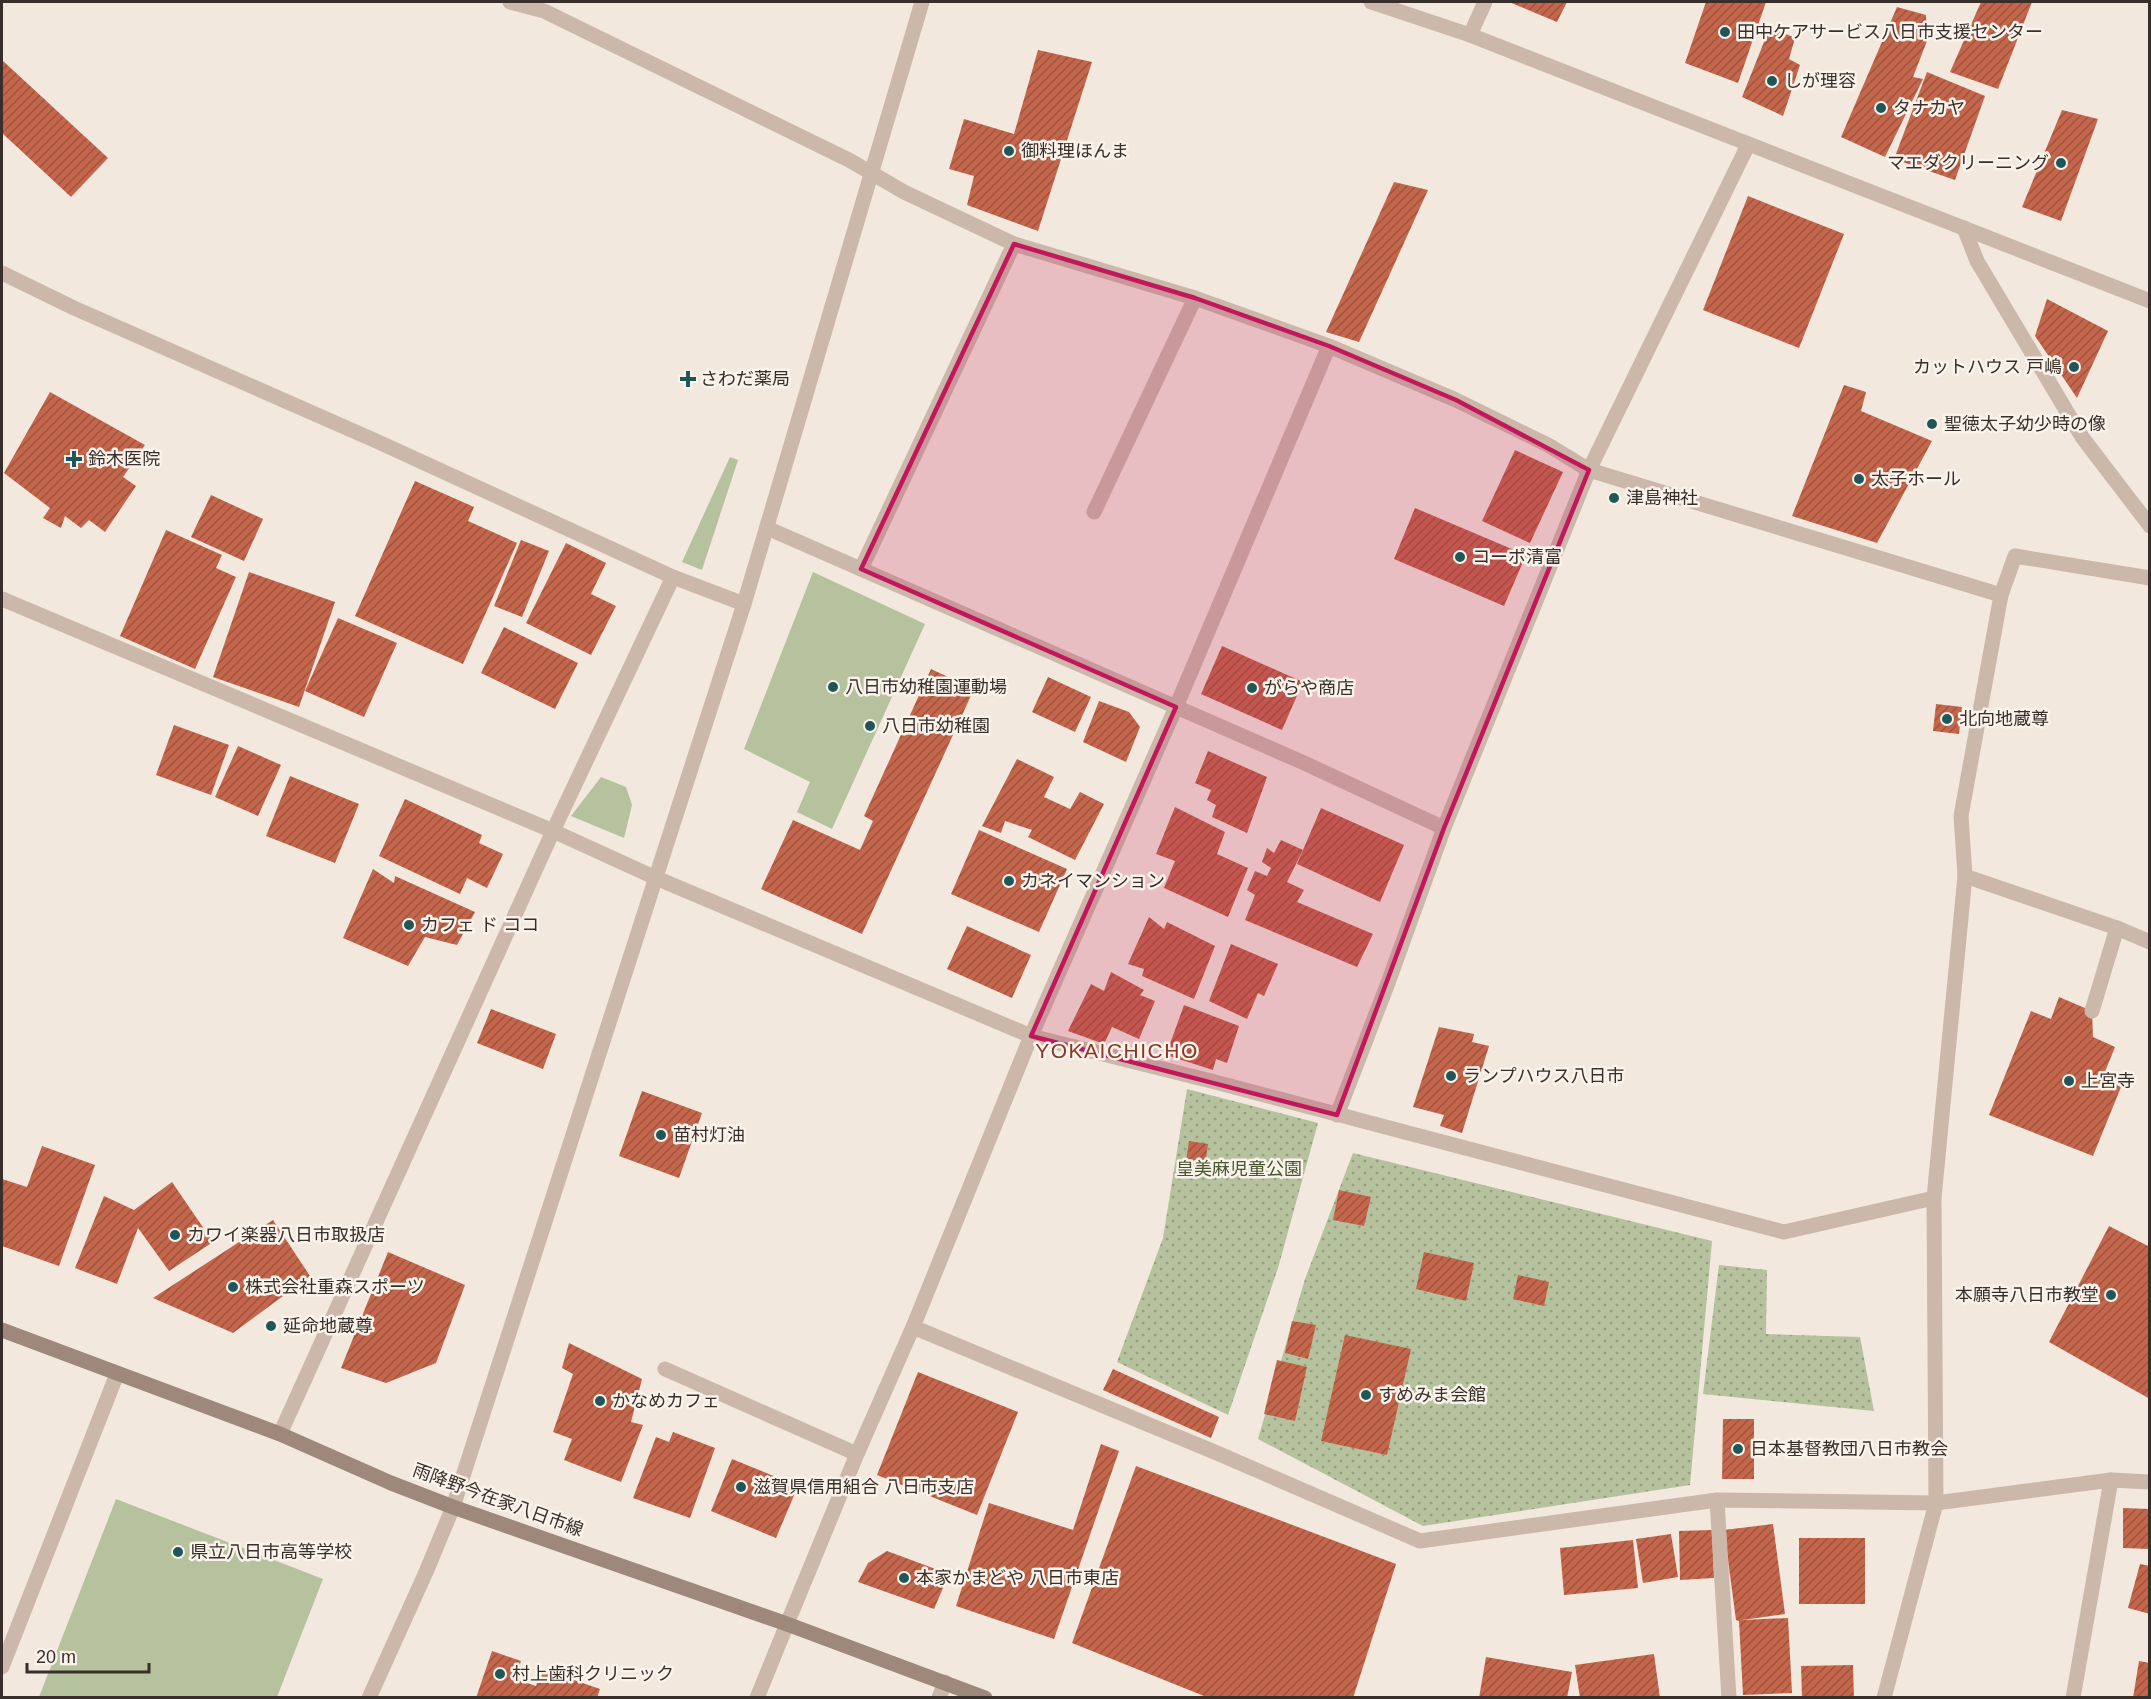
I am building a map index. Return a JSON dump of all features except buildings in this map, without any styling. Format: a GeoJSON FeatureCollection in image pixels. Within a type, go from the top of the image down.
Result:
{"type":"FeatureCollection","features":[{"type":"Feature","properties":{"kind":"main road","name":"雨降野今在家八日市線"},"geometry":{"type":"LineString","coordinates":[[2,1330],[280,1434],[391,1483],[453,1507],[787,1624],[985,1698]]}},
{"type":"Feature","properties":{"kind":"street"},"geometry":{"type":"LineString","coordinates":[[510,2],[544,11],[871,171],[904,192],[1014,244],[1195,298],[1329,346],[1456,400],[1548,445],[1589,470],[2001,595]]}},
{"type":"Feature","properties":{"kind":"street"},"geometry":{"type":"LineString","coordinates":[[369,1698],[453,1507],[744,604],[922,2]]}},
{"type":"Feature","properties":{"kind":"street"},"geometry":{"type":"LineString","coordinates":[[1371,2],[1470,35],[2150,301]]}},
{"type":"Feature","properties":{"kind":"street"},"geometry":{"type":"LineString","coordinates":[[1470,35],[1485,2]]}},
{"type":"Feature","properties":{"kind":"street"},"geometry":{"type":"LineString","coordinates":[[1336,1115],[1388,983],[1444,828],[1589,470],[1748,145]]}},
{"type":"Feature","properties":{"kind":"street"},"geometry":{"type":"LineString","coordinates":[[1964,228],[1977,261],[2082,437],[2150,525]]}},
{"type":"Feature","properties":{"kind":"street"},"geometry":{"type":"LineString","coordinates":[[861,569],[1014,244]]}},
{"type":"Feature","properties":{"kind":"street"},"geometry":{"type":"LineString","coordinates":[[2,273],[74,308],[374,440],[673,577],[744,604]]}},
{"type":"Feature","properties":{"kind":"street"},"geometry":{"type":"LineString","coordinates":[[1094,512],[1195,298]]}},
{"type":"Feature","properties":{"kind":"street"},"geometry":{"type":"LineString","coordinates":[[757,1698],[856,1454],[913,1327],[1031,1036],[1176,706],[1329,346]]}},
{"type":"Feature","properties":{"kind":"street"},"geometry":{"type":"LineString","coordinates":[[767,528],[1176,706],[1444,828]]}},
{"type":"Feature","properties":{"kind":"street"},"geometry":{"type":"LineString","coordinates":[[1884,1698],[1936,1503],[1934,1198],[1965,876],[1961,816],[2001,595],[2015,556],[2150,578]]}},
{"type":"Feature","properties":{"kind":"street"},"geometry":{"type":"LineString","coordinates":[[280,1434],[553,831],[673,577]]}},
{"type":"Feature","properties":{"kind":"street"},"geometry":{"type":"LineString","coordinates":[[2,599],[553,831],[656,878],[1031,1036],[1784,1232],[1934,1198]]}},
{"type":"Feature","properties":{"kind":"street"},"geometry":{"type":"LineString","coordinates":[[1965,876],[2117,928],[2150,942]]}},
{"type":"Feature","properties":{"kind":"street"},"geometry":{"type":"LineString","coordinates":[[2092,1011],[2117,928]]}},
{"type":"Feature","properties":{"kind":"street"},"geometry":{"type":"LineString","coordinates":[[913,1327],[1217,1453],[1420,1541],[1717,1500],[1936,1503],[2111,1480],[2150,1482]]}},
{"type":"Feature","properties":{"kind":"street"},"geometry":{"type":"LineString","coordinates":[[665,1369],[856,1454]]}},
{"type":"Feature","properties":{"kind":"street"},"geometry":{"type":"LineString","coordinates":[[2,1667],[117,1374]]}},
{"type":"Feature","properties":{"kind":"street"},"geometry":{"type":"LineString","coordinates":[[2073,1698],[2111,1480]]}},
{"type":"Feature","properties":{"kind":"street"},"geometry":{"type":"LineString","coordinates":[[1717,1500],[1729,1698]]}},
{"type":"Feature","properties":{"kind":"street"},"geometry":{"type":"LineString","coordinates":[[939,1698],[945,1682]]}},
{"type":"Feature","properties":{"kind":"highlighted area"},"geometry":{"type":"Polygon","coordinates":[[[1014,244],[1195,298],[1329,346],[1456,400],[1589,470],[1444,828],[1337,1115],[1031,1036],[1176,707],[861,569],[1014,244]]]}},
{"type":"Feature","properties":{"kind":"green space"},"geometry":{"type":"Polygon","coordinates":[[[730,457],[738,460],[702,570],[682,562],[730,457]]]}},
{"type":"Feature","properties":{"kind":"green space","name":"八日市幼稚園運動場"},"geometry":{"type":"Polygon","coordinates":[[[813,572],[925,624],[832,829],[797,812],[810,782],[744,749],[813,572]]]}},
{"type":"Feature","properties":{"kind":"green space"},"geometry":{"type":"Polygon","coordinates":[[[601,777],[626,787],[632,805],[624,838],[571,816],[601,777]]]}},
{"type":"Feature","properties":{"kind":"green space","name":"皇美麻児童公園"},"geometry":{"type":"Polygon","coordinates":[[[1187,1089],[1318,1123],[1278,1268],[1228,1415],[1117,1362],[1163,1238],[1187,1089]]]}},
{"type":"Feature","properties":{"kind":"green space"},"geometry":{"type":"Polygon","coordinates":[[[1353,1153],[1712,1241],[1690,1485],[1423,1526],[1258,1439],[1305,1279],[1353,1153]]]}},
{"type":"Feature","properties":{"kind":"green space"},"geometry":{"type":"Polygon","coordinates":[[[1719,1265],[1767,1270],[1766,1334],[1860,1337],[1874,1411],[1703,1394],[1719,1265]]]}},
{"type":"Feature","properties":{"kind":"green space"},"geometry":{"type":"Polygon","coordinates":[[[116,1499],[323,1579],[277,1697],[39,1697],[116,1499]]]}},
{"type":"Feature","properties":{"kind":"place","name":"田中ケアサービス八日市支援センター"},"geometry":{"type":"Point","coordinates":[1725,32]}},
{"type":"Feature","properties":{"kind":"place","name":"しが理容"},"geometry":{"type":"Point","coordinates":[1772,81]}},
{"type":"Feature","properties":{"kind":"place","name":"タナカヤ"},"geometry":{"type":"Point","coordinates":[1881,108]}},
{"type":"Feature","properties":{"kind":"place","name":"御料理ほんま"},"geometry":{"type":"Point","coordinates":[1009,151]}},
{"type":"Feature","properties":{"kind":"place","name":"マエダクリーニング"},"geometry":{"type":"Point","coordinates":[2061,163]}},
{"type":"Feature","properties":{"kind":"place","name":"カットハウス 戸嶋"},"geometry":{"type":"Point","coordinates":[2074,367]}},
{"type":"Feature","properties":{"kind":"place","name":"さわだ薬局"},"geometry":{"type":"Point","coordinates":[688,379]}},
{"type":"Feature","properties":{"kind":"place","name":"聖徳太子幼少時の像"},"geometry":{"type":"Point","coordinates":[1932,424]}},
{"type":"Feature","properties":{"kind":"place","name":"鈴木医院"},"geometry":{"type":"Point","coordinates":[74,459]}},
{"type":"Feature","properties":{"kind":"place","name":"太子ホール"},"geometry":{"type":"Point","coordinates":[1859,479]}},
{"type":"Feature","properties":{"kind":"place","name":"津島神社"},"geometry":{"type":"Point","coordinates":[1614,498]}},
{"type":"Feature","properties":{"kind":"place","name":"コーポ清富"},"geometry":{"type":"Point","coordinates":[1460,557]}},
{"type":"Feature","properties":{"kind":"place","name":"八日市幼稚園運動場"},"geometry":{"type":"Point","coordinates":[833,687]}},
{"type":"Feature","properties":{"kind":"place","name":"がらや商店"},"geometry":{"type":"Point","coordinates":[1252,688]}},
{"type":"Feature","properties":{"kind":"place","name":"北向地蔵尊"},"geometry":{"type":"Point","coordinates":[1947,719]}},
{"type":"Feature","properties":{"kind":"place","name":"八日市幼稚園"},"geometry":{"type":"Point","coordinates":[870,726]}},
{"type":"Feature","properties":{"kind":"place","name":"カネイマンション"},"geometry":{"type":"Point","coordinates":[1009,881]}},
{"type":"Feature","properties":{"kind":"place","name":"カフェ ド ココ"},"geometry":{"type":"Point","coordinates":[409,925]}},
{"type":"Feature","properties":{"kind":"place","name":"ランプハウス八日市"},"geometry":{"type":"Point","coordinates":[1451,1076]}},
{"type":"Feature","properties":{"kind":"place","name":"上宮寺"},"geometry":{"type":"Point","coordinates":[2069,1081]}},
{"type":"Feature","properties":{"kind":"place","name":"苗村灯油"},"geometry":{"type":"Point","coordinates":[661,1135]}},
{"type":"Feature","properties":{"kind":"place","name":"カワイ楽器八日市取扱店"},"geometry":{"type":"Point","coordinates":[175,1235]}},
{"type":"Feature","properties":{"kind":"place","name":"株式会社重森スポーツ"},"geometry":{"type":"Point","coordinates":[233,1287]}},
{"type":"Feature","properties":{"kind":"place","name":"本願寺八日市教堂"},"geometry":{"type":"Point","coordinates":[2111,1295]}},
{"type":"Feature","properties":{"kind":"place","name":"延命地蔵尊"},"geometry":{"type":"Point","coordinates":[271,1326]}},
{"type":"Feature","properties":{"kind":"place","name":"すめみま会館"},"geometry":{"type":"Point","coordinates":[1366,1395]}},
{"type":"Feature","properties":{"kind":"place","name":"かなめカフェ"},"geometry":{"type":"Point","coordinates":[600,1401]}},
{"type":"Feature","properties":{"kind":"place","name":"日本基督教団八日市教会"},"geometry":{"type":"Point","coordinates":[1738,1449]}},
{"type":"Feature","properties":{"kind":"place","name":"滋賀県信用組合 八日市支店"},"geometry":{"type":"Point","coordinates":[741,1487]}},
{"type":"Feature","properties":{"kind":"place","name":"県立八日市高等学校"},"geometry":{"type":"Point","coordinates":[178,1552]}},
{"type":"Feature","properties":{"kind":"place","name":"本家かまどや 八日市東店"},"geometry":{"type":"Point","coordinates":[904,1578]}},
{"type":"Feature","properties":{"kind":"place","name":"村上歯科クリニック"},"geometry":{"type":"Point","coordinates":[500,1674]}},
{"type":"Feature","properties":{"kind":"district","name":"YOKAICHICHO"},"geometry":{"type":"Point","coordinates":[1117,1051]}}]}
